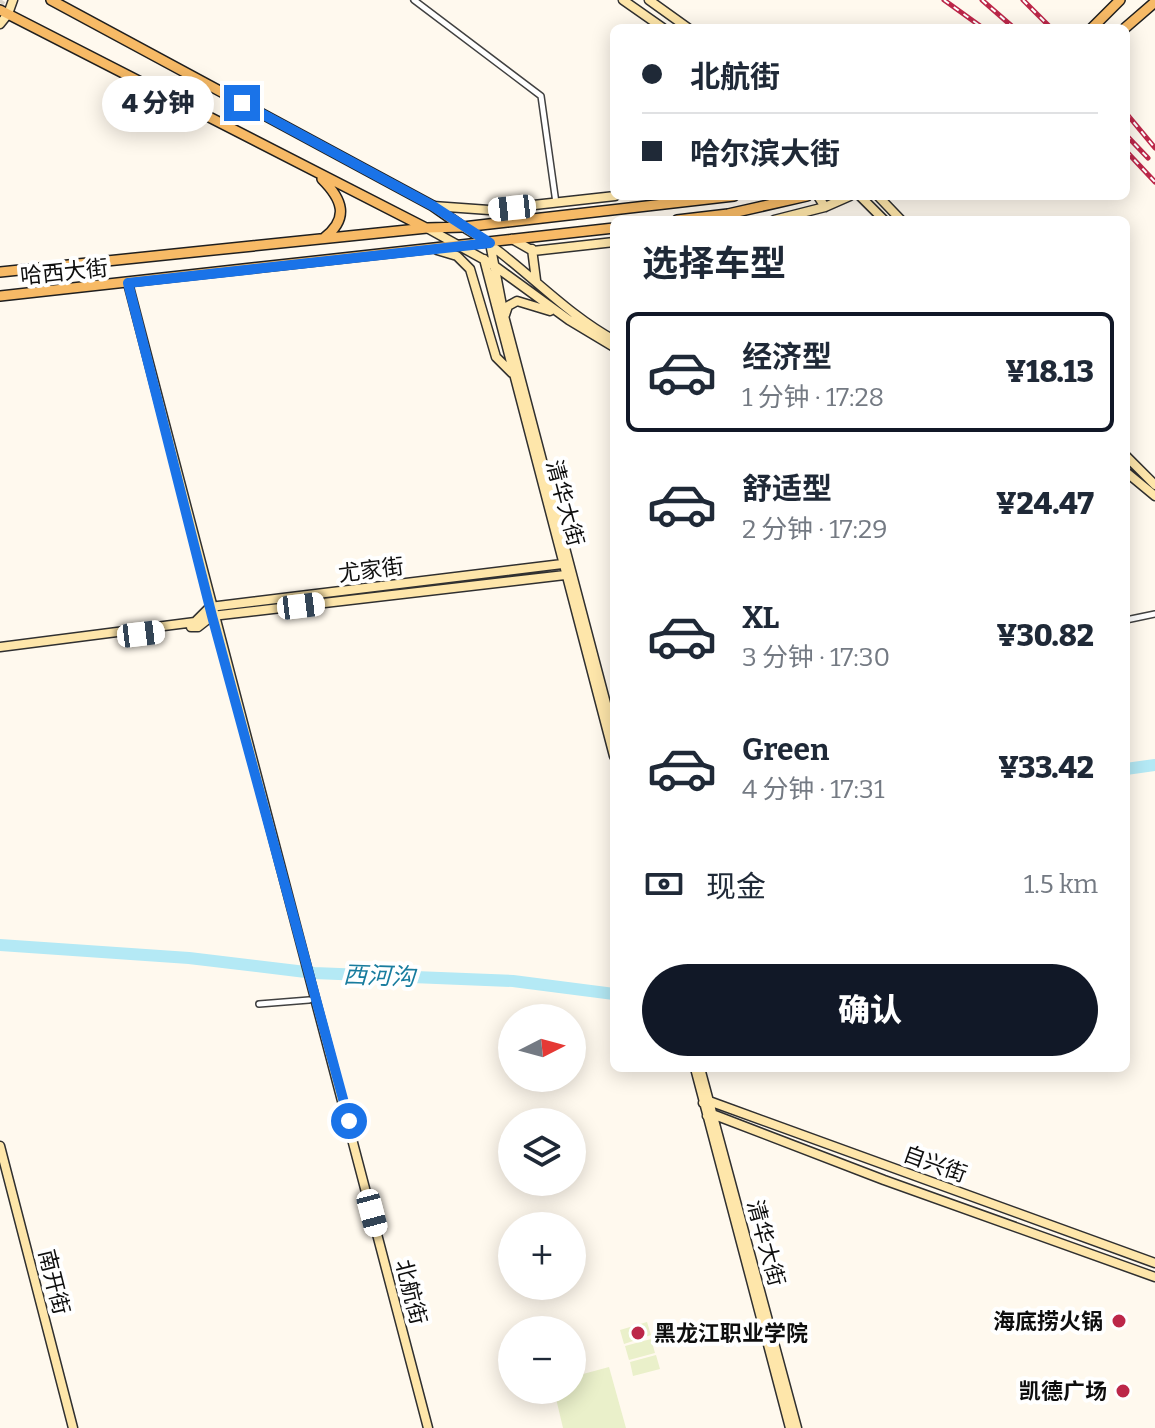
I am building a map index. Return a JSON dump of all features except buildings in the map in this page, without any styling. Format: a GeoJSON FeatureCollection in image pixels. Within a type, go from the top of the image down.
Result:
{"type":"FeatureCollection","features":[{"type":"Feature","properties":{"kind":"main road"},"geometry":{"type":"LineString","coordinates":[[0,24],[13,0]]}},
{"type":"Feature","properties":{"kind":"main road"},"geometry":{"type":"LineString","coordinates":[[51,0],[433,206],[490,243],[536,280],[567,315]]}},
{"type":"Feature","properties":{"kind":"main road"},"geometry":{"type":"LineString","coordinates":[[623,0],[657,24]]}},
{"type":"Feature","properties":{"kind":"main road"},"geometry":{"type":"LineString","coordinates":[[649,0],[682,24]]}},
{"type":"Feature","properties":{"kind":"main road"},"geometry":{"type":"LineString","coordinates":[[1096,24],[1120,0]]}},
{"type":"Feature","properties":{"kind":"main road"},"geometry":{"type":"LineString","coordinates":[[1130,24],[1155,2]]}},
{"type":"Feature","properties":{"kind":"main road"},"geometry":{"type":"LineString","coordinates":[[4,12],[462,246],[610,344]]}},
{"type":"Feature","properties":{"kind":"main road"},"geometry":{"type":"LineString","coordinates":[[317,173],[337,194],[340,202],[338,221],[334,230],[324,238]]}},
{"type":"Feature","properties":{"kind":"main road"},"geometry":{"type":"LineString","coordinates":[[433,206],[489,210],[610,197]]}},
{"type":"Feature","properties":{"kind":"main road","name":"哈西大街"},"geometry":{"type":"LineString","coordinates":[[0,272],[324,238],[463,227],[699,200]]}},
{"type":"Feature","properties":{"kind":"main road"},"geometry":{"type":"LineString","coordinates":[[711,216],[789,200]]}},
{"type":"Feature","properties":{"kind":"main road"},"geometry":{"type":"LineString","coordinates":[[821,200],[825,207]]}},
{"type":"Feature","properties":{"kind":"main road"},"geometry":{"type":"LineString","coordinates":[[790,216],[841,200]]}},
{"type":"Feature","properties":{"kind":"main road"},"geometry":{"type":"LineString","coordinates":[[864,200],[880,216]]}},
{"type":"Feature","properties":{"kind":"main road"},"geometry":{"type":"LineString","coordinates":[[882,200],[897,216]]}},
{"type":"Feature","properties":{"kind":"main road","name":"哈西大街"},"geometry":{"type":"LineString","coordinates":[[0,296],[610,228]]}},
{"type":"Feature","properties":{"kind":"main road"},"geometry":{"type":"LineString","coordinates":[[531,238],[536,280]]}},
{"type":"Feature","properties":{"kind":"main road"},"geometry":{"type":"LineString","coordinates":[[512,239],[533,251],[610,242]]}},
{"type":"Feature","properties":{"kind":"main road","name":"清华大街"},"geometry":{"type":"LineString","coordinates":[[490,243],[488,261],[514,377],[610,741]]}},
{"type":"Feature","properties":{"kind":"main road"},"geometry":{"type":"LineString","coordinates":[[432,249],[453,254],[470,269],[496,357],[514,377]]}},
{"type":"Feature","properties":{"kind":"main road","name":"清华大街"},"geometry":{"type":"LineString","coordinates":[[488,261],[610,719]]}},
{"type":"Feature","properties":{"kind":"main road","name":"北航街"},"geometry":{"type":"LineString","coordinates":[[128,283],[211,612],[333,1058],[428,1428]]}},
{"type":"Feature","properties":{"kind":"main road"},"geometry":{"type":"LineString","coordinates":[[504,316],[508,306],[517,301],[567,315],[610,338]]}},
{"type":"Feature","properties":{"kind":"main road"},"geometry":{"type":"LineString","coordinates":[[1130,460],[1155,485]]}},
{"type":"Feature","properties":{"kind":"main road"},"geometry":{"type":"LineString","coordinates":[[1130,475],[1155,496]]}},
{"type":"Feature","properties":{"kind":"main road","name":"尤家街"},"geometry":{"type":"LineString","coordinates":[[0,649],[198,627],[211,612],[562,564]]}},
{"type":"Feature","properties":{"kind":"main road","name":"尤家街"},"geometry":{"type":"LineString","coordinates":[[211,612],[565,575]]}},
{"type":"Feature","properties":{"kind":"main road","name":"清华大街"},"geometry":{"type":"LineString","coordinates":[[699,1072],[797,1428]]}},
{"type":"Feature","properties":{"kind":"main road","name":"自兴街"},"geometry":{"type":"LineString","coordinates":[[706,1102],[1155,1263]]}},
{"type":"Feature","properties":{"kind":"main road","name":"清华大街"},"geometry":{"type":"LineString","coordinates":[[710,1115],[790,1428]]}},
{"type":"Feature","properties":{"kind":"main road","name":"自兴街"},"geometry":{"type":"LineString","coordinates":[[710,1115],[1155,1277]]}},
{"type":"Feature","properties":{"kind":"main road","name":"南开街"},"geometry":{"type":"LineString","coordinates":[[0,1146],[73,1428]]}},
{"type":"Feature","properties":{"kind":"street"},"geometry":{"type":"LineString","coordinates":[[414,0],[541,96],[556,203]]}},
{"type":"Feature","properties":{"kind":"street"},"geometry":{"type":"LineString","coordinates":[[1130,619],[1155,614]]}},
{"type":"Feature","properties":{"kind":"street"},"geometry":{"type":"LineString","coordinates":[[259,1004],[309,1000]]}},
{"type":"Feature","properties":{"kind":"green space"},"geometry":{"type":"Polygon","coordinates":[[[647,1322],[651,1335],[624,1344],[620,1330],[647,1322]]]}},
{"type":"Feature","properties":{"kind":"green space"},"geometry":{"type":"Polygon","coordinates":[[[651,1339],[655,1353],[629,1360],[625,1346],[651,1339]]]}},
{"type":"Feature","properties":{"kind":"green space"},"geometry":{"type":"Polygon","coordinates":[[[656,1355],[660,1369],[633,1376],[630,1362],[656,1355]]]}},
{"type":"Feature","properties":{"kind":"green space"},"geometry":{"type":"Polygon","coordinates":[[[609,1367],[626,1428],[563,1428],[557,1404],[586,1404],[586,1373],[609,1367]]]}},
{"type":"Feature","properties":{"kind":"waterway","name":"西河沟"},"geometry":{"type":"LineString","coordinates":[[1130,768],[1155,765]]}},
{"type":"Feature","properties":{"kind":"waterway","name":"西河沟"},"geometry":{"type":"LineString","coordinates":[[0,945],[189,958],[314,973],[513,981],[610,993]]}},
{"type":"Feature","properties":{"kind":"railway"},"geometry":{"type":"LineString","coordinates":[[944,0],[977,24]]}},
{"type":"Feature","properties":{"kind":"railway"},"geometry":{"type":"LineString","coordinates":[[982,0],[1009,24]]}},
{"type":"Feature","properties":{"kind":"railway"},"geometry":{"type":"LineString","coordinates":[[1023,0],[1047,24]]}},
{"type":"Feature","properties":{"kind":"railway"},"geometry":{"type":"LineString","coordinates":[[1130,118],[1155,148]]}},
{"type":"Feature","properties":{"kind":"railway"},"geometry":{"type":"LineString","coordinates":[[1130,139],[1148,158]]}},
{"type":"Feature","properties":{"kind":"railway"},"geometry":{"type":"LineString","coordinates":[[1130,155],[1155,182]]}},
{"type":"Feature","properties":{"kind":"place","name":"海底捞火锅"},"geometry":{"type":"Point","coordinates":[1119,1321]}},
{"type":"Feature","properties":{"kind":"place","name":"黑龙江职业学院"},"geometry":{"type":"Point","coordinates":[638,1333]}},
{"type":"Feature","properties":{"kind":"place","name":"凯德广场"},"geometry":{"type":"Point","coordinates":[1123,1391]}},
{"type":"Feature","properties":{"kind":"route"},"geometry":{"type":"LineString","coordinates":[[242,103],[433,206],[490,243],[128,283],[212,616],[349,1121]]}}]}
